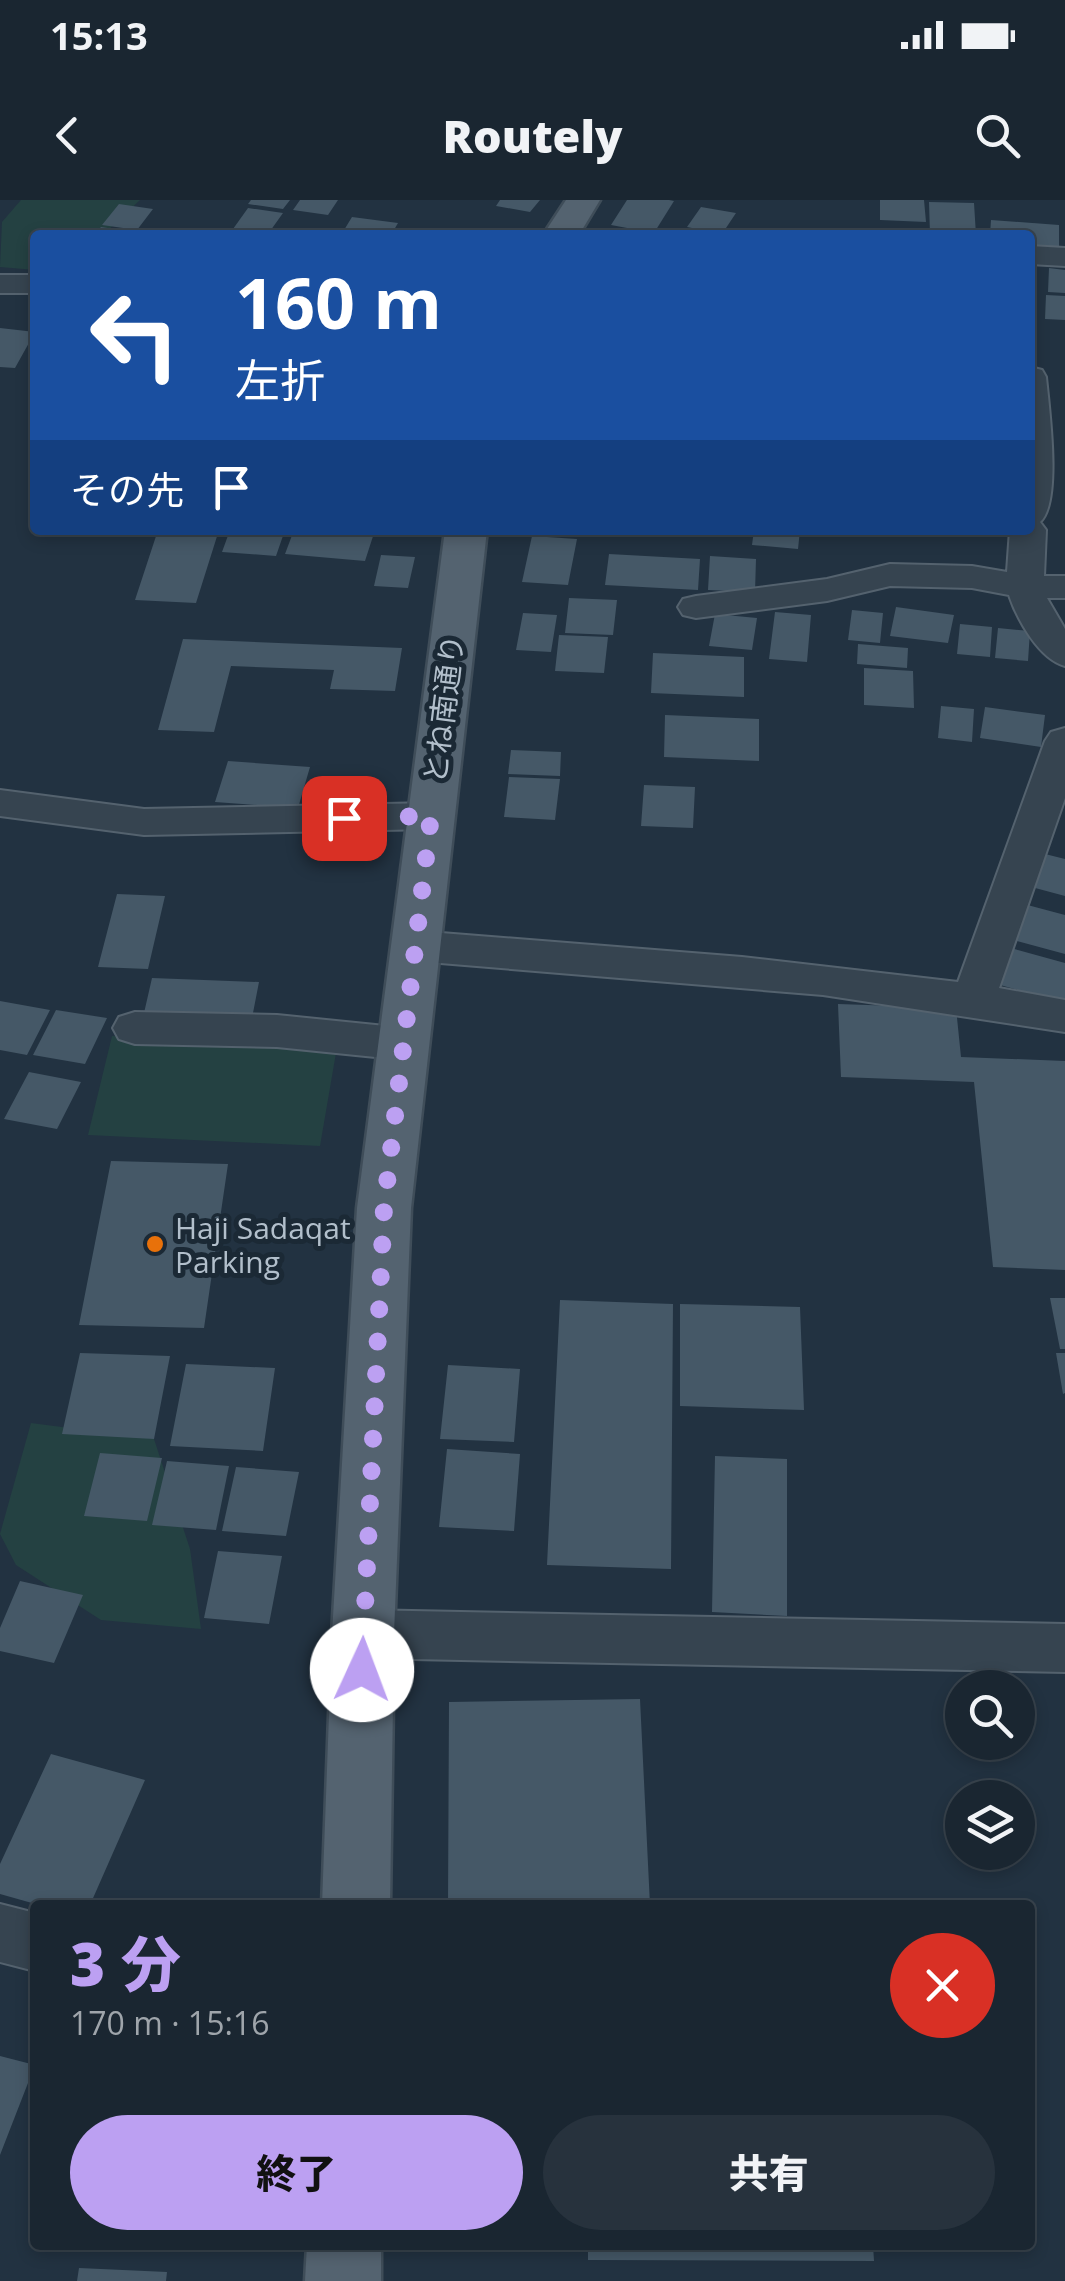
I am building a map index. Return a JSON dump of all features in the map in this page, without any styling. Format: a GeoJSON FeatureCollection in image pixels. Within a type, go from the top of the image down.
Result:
{"type":"FeatureCollection","features":[{"type":"Feature","properties":{"kind":"main road"},"geometry":{"type":"LineString","coordinates":[[565,230],[583,200]]}},
{"type":"Feature","properties":{"kind":"main road","name":"とね南通り"},"geometry":{"type":"LineString","coordinates":[[356,1900],[384,1208],[465,535]]}},
{"type":"Feature","properties":{"kind":"main road"},"geometry":{"type":"LineString","coordinates":[[343,2281],[344,2250]]}},
{"type":"Feature","properties":{"kind":"street"},"geometry":{"type":"LineString","coordinates":[[1035,255],[1065,257]]}},
{"type":"Feature","properties":{"kind":"street"},"geometry":{"type":"LineString","coordinates":[[0,284],[30,284]]}},
{"type":"Feature","properties":{"kind":"street"},"geometry":{"type":"LineString","coordinates":[[1028,535],[1024,586],[1033,614],[1065,654]]}},
{"type":"Feature","properties":{"kind":"street"},"geometry":{"type":"LineString","coordinates":[[696,606],[828,590],[890,575],[972,577],[1024,586],[1065,586]]}},
{"type":"Feature","properties":{"kind":"street"},"geometry":{"type":"LineString","coordinates":[[974,998],[1065,741]]}},
{"type":"Feature","properties":{"kind":"street"},"geometry":{"type":"LineString","coordinates":[[0,804],[144,822],[431,816]]}},
{"type":"Feature","properties":{"kind":"street"},"geometry":{"type":"LineString","coordinates":[[416,946],[714,970],[974,998],[1065,1016]]}},
{"type":"Feature","properties":{"kind":"street"},"geometry":{"type":"LineString","coordinates":[[134,1028],[277,1031],[405,1044]]}},
{"type":"Feature","properties":{"kind":"street"},"geometry":{"type":"LineString","coordinates":[[364,1634],[1065,1648]]}},
{"type":"Feature","properties":{"kind":"street"},"geometry":{"type":"LineString","coordinates":[[0,1933],[30,1941]]}},
{"type":"Feature","properties":{"kind":"green space"},"geometry":{"type":"Polygon","coordinates":[[[21,200],[140,200],[108,230],[30,230],[30,270],[0,267],[2,222],[21,200]]]}},
{"type":"Feature","properties":{"kind":"green space"},"geometry":{"type":"Polygon","coordinates":[[[112,1036],[337,1047],[320,1146],[88,1135],[112,1036]]]}},
{"type":"Feature","properties":{"kind":"green space"},"geometry":{"type":"Polygon","coordinates":[[[31,1423],[154,1439],[190,1549],[201,1629],[101,1620],[16,1565],[0,1534],[31,1423]]]}},
{"type":"Feature","properties":{"kind":"building"},"geometry":{"type":"Polygon","coordinates":[[[251,200],[290,200],[283,209],[248,204],[251,200]]]}},
{"type":"Feature","properties":{"kind":"building"},"geometry":{"type":"Polygon","coordinates":[[[300,200],[338,200],[328,215],[293,210],[300,200]]]}},
{"type":"Feature","properties":{"kind":"building"},"geometry":{"type":"Polygon","coordinates":[[[500,200],[540,200],[530,212],[496,206],[500,200]]]}},
{"type":"Feature","properties":{"kind":"building"},"geometry":{"type":"Polygon","coordinates":[[[627,200],[674,201],[656,230],[611,225],[627,200]]]}},
{"type":"Feature","properties":{"kind":"building"},"geometry":{"type":"Polygon","coordinates":[[[880,200],[924,200],[926,222],[880,220],[880,200]]]}},
{"type":"Feature","properties":{"kind":"building"},"geometry":{"type":"Polygon","coordinates":[[[929,202],[974,203],[976,230],[930,230],[929,202]]]}},
{"type":"Feature","properties":{"kind":"building"},"geometry":{"type":"Polygon","coordinates":[[[119,204],[153,209],[137,230],[102,225],[119,204]]]}},
{"type":"Feature","properties":{"kind":"building"},"geometry":{"type":"Polygon","coordinates":[[[701,207],[736,213],[725,230],[687,227],[701,207]]]}},
{"type":"Feature","properties":{"kind":"building"},"geometry":{"type":"Polygon","coordinates":[[[248,208],[283,213],[271,230],[233,229],[248,208]]]}},
{"type":"Feature","properties":{"kind":"building"},"geometry":{"type":"Polygon","coordinates":[[[352,217],[398,223],[394,230],[344,230],[352,217]]]}},
{"type":"Feature","properties":{"kind":"building"},"geometry":{"type":"Polygon","coordinates":[[[991,220],[1059,225],[1059,247],[1035,245],[1035,230],[990,230],[991,220]]]}},
{"type":"Feature","properties":{"kind":"building"},"geometry":{"type":"Polygon","coordinates":[[[1049,268],[1065,270],[1065,293],[1048,292],[1049,268]]]}},
{"type":"Feature","properties":{"kind":"building"},"geometry":{"type":"Polygon","coordinates":[[[1046,295],[1065,296],[1065,320],[1045,319],[1046,295]]]}},
{"type":"Feature","properties":{"kind":"building"},"geometry":{"type":"Polygon","coordinates":[[[0,328],[30,331],[30,341],[15,368],[0,367],[0,328]]]}},
{"type":"Feature","properties":{"kind":"building"},"geometry":{"type":"Polygon","coordinates":[[[156,535],[217,535],[196,603],[135,600],[156,535]]]}},
{"type":"Feature","properties":{"kind":"building"},"geometry":{"type":"Polygon","coordinates":[[[228,535],[283,535],[276,556],[222,552],[228,535]]]}},
{"type":"Feature","properties":{"kind":"building"},"geometry":{"type":"Polygon","coordinates":[[[292,535],[373,535],[365,561],[285,554],[292,535]]]}},
{"type":"Feature","properties":{"kind":"building"},"geometry":{"type":"Polygon","coordinates":[[[753,535],[799,535],[798,549],[752,545],[753,535]]]}},
{"type":"Feature","properties":{"kind":"building"},"geometry":{"type":"Polygon","coordinates":[[[532,536],[577,539],[568,585],[522,582],[532,536]]]}},
{"type":"Feature","properties":{"kind":"building"},"geometry":{"type":"Polygon","coordinates":[[[609,554],[700,559],[698,590],[605,585],[609,554]]]}},
{"type":"Feature","properties":{"kind":"building"},"geometry":{"type":"Polygon","coordinates":[[[381,555],[415,557],[408,588],[374,586],[381,555]]]}},
{"type":"Feature","properties":{"kind":"building"},"geometry":{"type":"Polygon","coordinates":[[[710,556],[756,559],[755,592],[708,590],[710,556]]]}},
{"type":"Feature","properties":{"kind":"building"},"geometry":{"type":"Polygon","coordinates":[[[569,598],[617,600],[613,635],[565,633],[569,598]]]}},
{"type":"Feature","properties":{"kind":"building"},"geometry":{"type":"Polygon","coordinates":[[[896,607],[954,615],[948,643],[890,636],[896,607]]]}},
{"type":"Feature","properties":{"kind":"building"},"geometry":{"type":"Polygon","coordinates":[[[852,610],[883,613],[880,643],[848,640],[852,610]]]}},
{"type":"Feature","properties":{"kind":"building"},"geometry":{"type":"Polygon","coordinates":[[[775,612],[811,615],[807,662],[769,659],[775,612]]]}},
{"type":"Feature","properties":{"kind":"building"},"geometry":{"type":"Polygon","coordinates":[[[523,613],[557,615],[551,652],[516,650],[523,613]]]}},
{"type":"Feature","properties":{"kind":"building"},"geometry":{"type":"Polygon","coordinates":[[[715,614],[757,618],[752,650],[709,646],[715,614]]]}},
{"type":"Feature","properties":{"kind":"building"},"geometry":{"type":"Polygon","coordinates":[[[960,624],[992,627],[990,657],[957,654],[960,624]]]}},
{"type":"Feature","properties":{"kind":"building"},"geometry":{"type":"Polygon","coordinates":[[[998,628],[1030,631],[1028,661],[995,658],[998,628]]]}},
{"type":"Feature","properties":{"kind":"building"},"geometry":{"type":"Polygon","coordinates":[[[559,635],[608,637],[604,673],[555,671],[559,635]]]}},
{"type":"Feature","properties":{"kind":"building"},"geometry":{"type":"Polygon","coordinates":[[[183,639],[402,648],[395,691],[330,689],[334,670],[231,666],[214,732],[158,730],[183,639]]]}},
{"type":"Feature","properties":{"kind":"building"},"geometry":{"type":"Polygon","coordinates":[[[858,644],[908,648],[907,668],[857,664],[858,644]]]}},
{"type":"Feature","properties":{"kind":"building"},"geometry":{"type":"Polygon","coordinates":[[[653,653],[744,657],[744,697],[651,693],[653,653]]]}},
{"type":"Feature","properties":{"kind":"building"},"geometry":{"type":"Polygon","coordinates":[[[864,668],[913,671],[914,708],[864,705],[864,668]]]}},
{"type":"Feature","properties":{"kind":"building"},"geometry":{"type":"Polygon","coordinates":[[[941,706],[974,709],[972,742],[938,738],[941,706]]]}},
{"type":"Feature","properties":{"kind":"building"},"geometry":{"type":"Polygon","coordinates":[[[985,707],[1045,715],[1041,747],[980,738],[985,707]]]}},
{"type":"Feature","properties":{"kind":"building"},"geometry":{"type":"Polygon","coordinates":[[[665,715],[759,719],[759,761],[664,757],[665,715]]]}},
{"type":"Feature","properties":{"kind":"building"},"geometry":{"type":"Polygon","coordinates":[[[511,750],[561,752],[560,776],[508,774],[511,750]]]}},
{"type":"Feature","properties":{"kind":"building"},"geometry":{"type":"Polygon","coordinates":[[[228,761],[310,767],[298,808],[215,802],[228,761]]]}},
{"type":"Feature","properties":{"kind":"building"},"geometry":{"type":"Polygon","coordinates":[[[509,777],[560,779],[555,820],[504,817],[509,777]]]}},
{"type":"Feature","properties":{"kind":"building"},"geometry":{"type":"Polygon","coordinates":[[[644,785],[695,787],[693,828],[641,826],[644,785]]]}},
{"type":"Feature","properties":{"kind":"building"},"geometry":{"type":"Polygon","coordinates":[[[1037,852],[1065,859],[1065,896],[1024,885],[1037,852]]]}},
{"type":"Feature","properties":{"kind":"building"},"geometry":{"type":"Polygon","coordinates":[[[117,894],[165,896],[148,969],[98,967],[117,894]]]}},
{"type":"Feature","properties":{"kind":"building"},"geometry":{"type":"Polygon","coordinates":[[[1020,903],[1065,915],[1065,954],[1006,938],[1020,903]]]}},
{"type":"Feature","properties":{"kind":"building"},"geometry":{"type":"Polygon","coordinates":[[[1007,947],[1065,963],[1065,1003],[993,983],[1007,947]]]}},
{"type":"Feature","properties":{"kind":"building"},"geometry":{"type":"Polygon","coordinates":[[[152,978],[259,982],[252,1018],[144,1013],[152,978]]]}},
{"type":"Feature","properties":{"kind":"building"},"geometry":{"type":"Polygon","coordinates":[[[0,1001],[50,1010],[27,1055],[0,1050],[0,1001]]]}},
{"type":"Feature","properties":{"kind":"building"},"geometry":{"type":"Polygon","coordinates":[[[838,1004],[956,1008],[961,1057],[1065,1061],[1065,1270],[993,1267],[974,1082],[841,1077],[838,1004]]]}},
{"type":"Feature","properties":{"kind":"building"},"geometry":{"type":"Polygon","coordinates":[[[56,1010],[107,1018],[85,1064],[33,1055],[56,1010]]]}},
{"type":"Feature","properties":{"kind":"building"},"geometry":{"type":"Polygon","coordinates":[[[29,1072],[81,1082],[57,1129],[4,1119],[29,1072]]]}},
{"type":"Feature","properties":{"kind":"building","name":"Haji Sadaqat Parking"},"geometry":{"type":"Polygon","coordinates":[[[111,1161],[228,1164],[204,1328],[79,1325],[111,1161]]]}},
{"type":"Feature","properties":{"kind":"building"},"geometry":{"type":"Polygon","coordinates":[[[1050,1298],[1065,1298],[1065,1349],[1060,1349],[1050,1298]]]}},
{"type":"Feature","properties":{"kind":"building"},"geometry":{"type":"Polygon","coordinates":[[[560,1300],[673,1304],[671,1569],[547,1565],[560,1300]]]}},
{"type":"Feature","properties":{"kind":"building"},"geometry":{"type":"Polygon","coordinates":[[[680,1304],[800,1307],[804,1410],[680,1406],[680,1304]]]}},
{"type":"Feature","properties":{"kind":"building"},"geometry":{"type":"Polygon","coordinates":[[[80,1353],[170,1356],[154,1439],[62,1434],[80,1353]]]}},
{"type":"Feature","properties":{"kind":"building"},"geometry":{"type":"Polygon","coordinates":[[[1056,1353],[1065,1353],[1063,1394],[1056,1353]]]}},
{"type":"Feature","properties":{"kind":"building"},"geometry":{"type":"Polygon","coordinates":[[[186,1364],[275,1368],[263,1451],[170,1446],[186,1364]]]}},
{"type":"Feature","properties":{"kind":"building"},"geometry":{"type":"Polygon","coordinates":[[[448,1365],[520,1369],[514,1442],[440,1439],[448,1365]]]}},
{"type":"Feature","properties":{"kind":"building"},"geometry":{"type":"Polygon","coordinates":[[[447,1449],[520,1454],[514,1531],[439,1527],[447,1449]]]}},
{"type":"Feature","properties":{"kind":"building"},"geometry":{"type":"Polygon","coordinates":[[[100,1453],[162,1458],[147,1521],[84,1516],[100,1453]]]}},
{"type":"Feature","properties":{"kind":"building"},"geometry":{"type":"Polygon","coordinates":[[[715,1456],[787,1459],[787,1616],[712,1612],[715,1456]]]}},
{"type":"Feature","properties":{"kind":"building"},"geometry":{"type":"Polygon","coordinates":[[[167,1461],[229,1466],[216,1530],[152,1525],[167,1461]]]}},
{"type":"Feature","properties":{"kind":"building"},"geometry":{"type":"Polygon","coordinates":[[[236,1467],[299,1472],[286,1536],[222,1531],[236,1467]]]}},
{"type":"Feature","properties":{"kind":"building"},"geometry":{"type":"Polygon","coordinates":[[[218,1551],[282,1556],[269,1624],[204,1618],[218,1551]]]}},
{"type":"Feature","properties":{"kind":"building"},"geometry":{"type":"Polygon","coordinates":[[[20,1581],[83,1595],[54,1663],[0,1651],[0,1628],[20,1581]]]}},
{"type":"Feature","properties":{"kind":"building"},"geometry":{"type":"Polygon","coordinates":[[[640,1699],[650,1900],[448,1900],[449,1702],[640,1699]]]}},
{"type":"Feature","properties":{"kind":"building"},"geometry":{"type":"Polygon","coordinates":[[[51,1754],[145,1780],[92,1900],[30,1902],[0,1894],[0,1864],[51,1754]]]}},
{"type":"Feature","properties":{"kind":"building"},"geometry":{"type":"Polygon","coordinates":[[[0,2056],[30,2064],[30,2078],[0,2155],[0,2056]]]}},
{"type":"Feature","properties":{"kind":"building"},"geometry":{"type":"Polygon","coordinates":[[[588,2250],[873,2250],[874,2261],[588,2260],[588,2250]]]}},
{"type":"Feature","properties":{"kind":"building"},"geometry":{"type":"Polygon","coordinates":[[[79,2268],[167,2272],[166,2281],[77,2281],[79,2268]]]}},
{"type":"Feature","properties":{"kind":"place","name":"Haji Sadaqat Parking"},"geometry":{"type":"Point","coordinates":[155,1244]}},
{"type":"Feature","properties":{"kind":"route"},"geometry":{"type":"LineString","coordinates":[[344,818],[431,816],[384,1208],[362,1670]]}}]}
